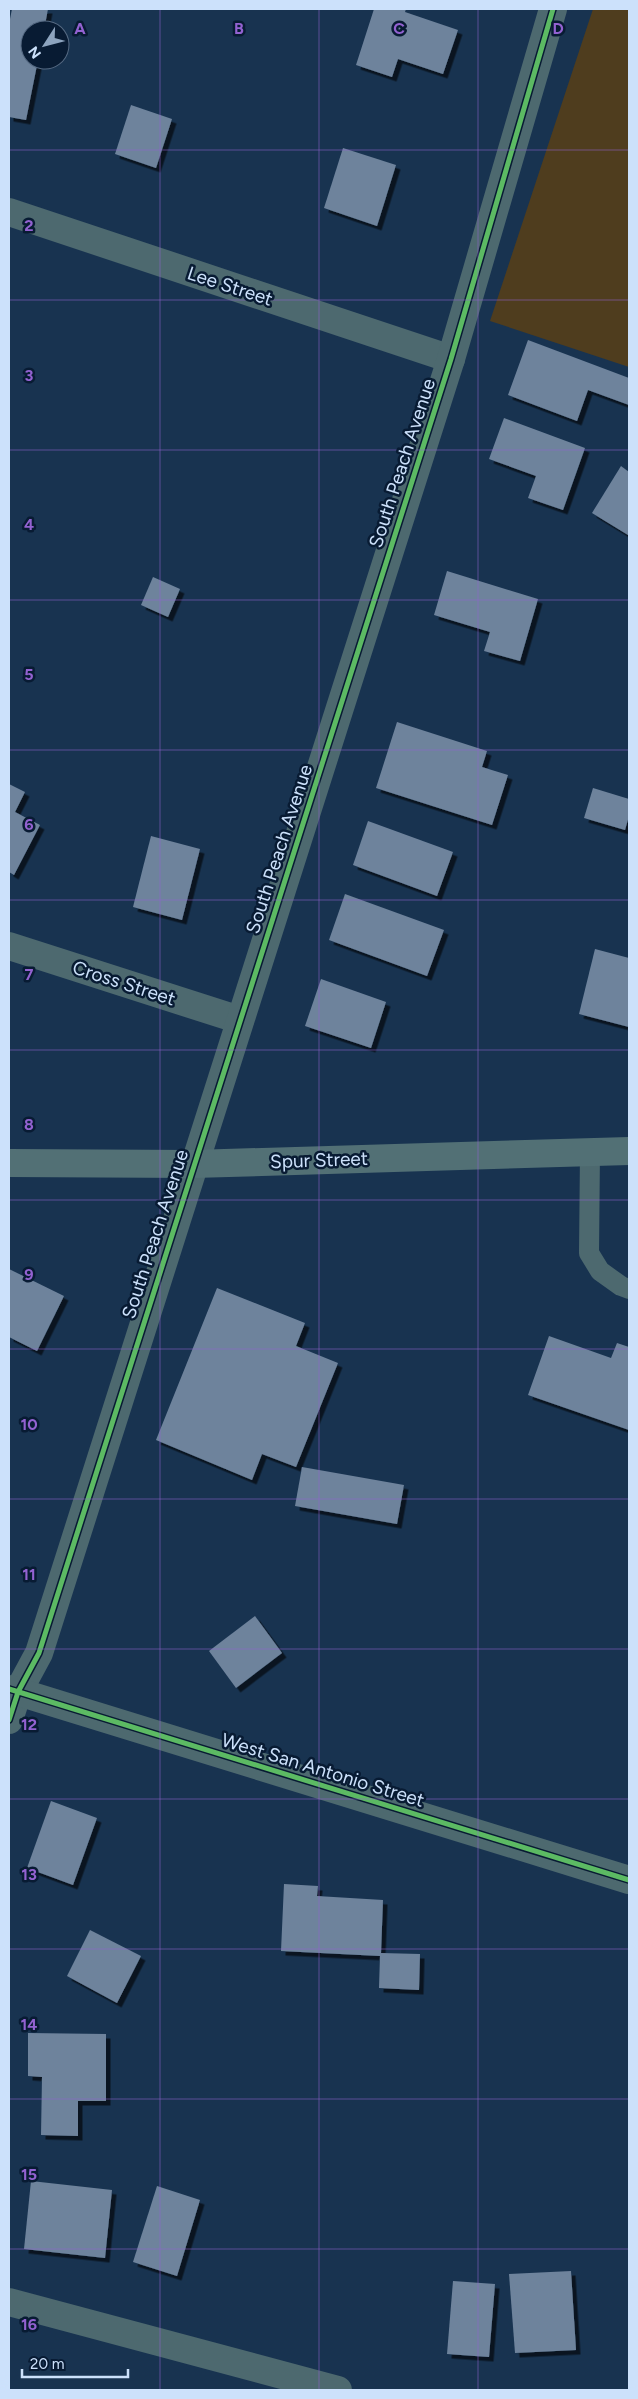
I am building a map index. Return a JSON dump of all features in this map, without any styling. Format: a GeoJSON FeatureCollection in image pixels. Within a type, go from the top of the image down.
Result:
{"type":"FeatureCollection","features":[{"type":"Feature","properties":{"kind":"main road","name":"Spur Street"},"geometry":{"type":"LineString","coordinates":[[9,1163],[193,1164],[629,1150]]}},
{"type":"Feature","properties":{"kind":"street","name":"South Peach Avenue"},"geometry":{"type":"LineString","coordinates":[[9,1720],[13,1690],[39,1652],[451,359],[553,9]]}},
{"type":"Feature","properties":{"kind":"street","name":"Lee Street"},"geometry":{"type":"LineString","coordinates":[[9,212],[451,359]]}},
{"type":"Feature","properties":{"kind":"street","name":"Cross Street"},"geometry":{"type":"LineString","coordinates":[[9,946],[240,1020]]}},
{"type":"Feature","properties":{"kind":"street","name":"West San Antonio Street"},"geometry":{"type":"LineString","coordinates":[[13,1690],[629,1880]]}},
{"type":"Feature","properties":{"kind":"street"},"geometry":{"type":"LineString","coordinates":[[9,2302],[338,2390]]}},
{"type":"Feature","properties":{"kind":"lane"},"geometry":{"type":"LineString","coordinates":[[590,1152],[589,1253],[600,1271],[621,1286],[629,1289]]}},
{"type":"Feature","properties":{"kind":"shaded area"},"geometry":{"type":"Polygon","coordinates":[[[593,9],[629,9],[629,367],[490,321],[593,9]]]}},
{"type":"Feature","properties":{"kind":"building"},"geometry":{"type":"Polygon","coordinates":[[[12,9],[48,9],[46,20],[20,20],[20,70],[36,70],[26,120],[9,117],[9,24],[12,9]]]}},
{"type":"Feature","properties":{"kind":"building"},"geometry":{"type":"Polygon","coordinates":[[[374,9],[406,9],[405,12],[458,30],[443,74],[398,59],[392,77],[356,65],[374,9]]]}},
{"type":"Feature","properties":{"kind":"building"},"geometry":{"type":"Polygon","coordinates":[[[131,105],[172,119],[156,168],[115,154],[131,105]]]}},
{"type":"Feature","properties":{"kind":"building"},"geometry":{"type":"Polygon","coordinates":[[[343,148],[396,165],[377,226],[324,208],[343,148]]]}},
{"type":"Feature","properties":{"kind":"building"},"geometry":{"type":"Polygon","coordinates":[[[528,340],[629,378],[629,405],[588,390],[577,421],[508,395],[528,340]]]}},
{"type":"Feature","properties":{"kind":"building"},"geometry":{"type":"Polygon","coordinates":[[[504,418],[585,448],[563,510],[528,498],[536,476],[489,459],[504,418]]]}},
{"type":"Feature","properties":{"kind":"building"},"geometry":{"type":"Polygon","coordinates":[[[621,466],[629,472],[628,535],[592,513],[621,466]]]}},
{"type":"Feature","properties":{"kind":"building"},"geometry":{"type":"Polygon","coordinates":[[[447,571],[538,599],[520,661],[484,651],[490,632],[434,615],[447,571]]]}},
{"type":"Feature","properties":{"kind":"building"},"geometry":{"type":"Polygon","coordinates":[[[153,577],[180,589],[168,617],[141,605],[153,577]]]}},
{"type":"Feature","properties":{"kind":"building"},"geometry":{"type":"Polygon","coordinates":[[[397,722],[487,751],[482,767],[508,775],[492,825],[376,788],[397,722]]]}},
{"type":"Feature","properties":{"kind":"building"},"geometry":{"type":"Polygon","coordinates":[[[9,784],[25,792],[15,812],[40,825],[14,875],[9,872],[9,784]]]}},
{"type":"Feature","properties":{"kind":"building"},"geometry":{"type":"Polygon","coordinates":[[[593,788],[629,799],[629,816],[625,830],[584,818],[593,788]]]}},
{"type":"Feature","properties":{"kind":"building"},"geometry":{"type":"Polygon","coordinates":[[[368,821],[453,852],[437,896],[353,865],[368,821]]]}},
{"type":"Feature","properties":{"kind":"building"},"geometry":{"type":"Polygon","coordinates":[[[151,836],[200,849],[182,920],[133,907],[151,836]]]}},
{"type":"Feature","properties":{"kind":"building"},"geometry":{"type":"Polygon","coordinates":[[[345,894],[444,930],[427,976],[329,940],[345,894]]]}},
{"type":"Feature","properties":{"kind":"building"},"geometry":{"type":"Polygon","coordinates":[[[595,949],[629,958],[629,1027],[579,1014],[595,949]]]}},
{"type":"Feature","properties":{"kind":"building"},"geometry":{"type":"Polygon","coordinates":[[[321,979],[386,1002],[371,1048],[305,1026],[321,979]]]}},
{"type":"Feature","properties":{"kind":"building"},"geometry":{"type":"Polygon","coordinates":[[[9,1269],[64,1296],[37,1351],[9,1337],[9,1269]]]}},
{"type":"Feature","properties":{"kind":"building"},"geometry":{"type":"Polygon","coordinates":[[[217,1288],[305,1323],[296,1346],[338,1363],[296,1467],[262,1454],[252,1480],[156,1440],[217,1288]]]}},
{"type":"Feature","properties":{"kind":"building"},"geometry":{"type":"Polygon","coordinates":[[[549,1336],[611,1358],[617,1343],[629,1347],[629,1430],[528,1395],[549,1336]]]}},
{"type":"Feature","properties":{"kind":"building"},"geometry":{"type":"Polygon","coordinates":[[[302,1467],[404,1485],[397,1524],[295,1506],[302,1467]]]}},
{"type":"Feature","properties":{"kind":"building"},"geometry":{"type":"Polygon","coordinates":[[[255,1616],[282,1653],[236,1688],[209,1651],[255,1616]]]}},
{"type":"Feature","properties":{"kind":"building"},"geometry":{"type":"Polygon","coordinates":[[[51,1801],[97,1818],[73,1885],[27,1868],[51,1801]]]}},
{"type":"Feature","properties":{"kind":"building"},"geometry":{"type":"Polygon","coordinates":[[[284,1884],[318,1886],[317,1896],[383,1900],[381,1953],[420,1954],[419,1990],[379,1988],[380,1956],[281,1951],[284,1884]]]}},
{"type":"Feature","properties":{"kind":"building"},"geometry":{"type":"Polygon","coordinates":[[[90,1930],[141,1956],[117,2003],[67,1976],[90,1930]]]}},
{"type":"Feature","properties":{"kind":"building"},"geometry":{"type":"Polygon","coordinates":[[[28,2033],[106,2034],[106,2101],[78,2101],[78,2136],[41,2135],[42,2077],[28,2076],[28,2033]]]}},
{"type":"Feature","properties":{"kind":"building"},"geometry":{"type":"Polygon","coordinates":[[[31,2181],[112,2190],[105,2258],[24,2249],[31,2181]]]}},
{"type":"Feature","properties":{"kind":"building"},"geometry":{"type":"Polygon","coordinates":[[[157,2186],[200,2200],[177,2276],[133,2262],[157,2186]]]}},
{"type":"Feature","properties":{"kind":"building"},"geometry":{"type":"Polygon","coordinates":[[[571,2271],[576,2350],[515,2353],[509,2274],[571,2271]]]}},
{"type":"Feature","properties":{"kind":"building"},"geometry":{"type":"Polygon","coordinates":[[[453,2281],[495,2284],[489,2357],[447,2354],[453,2281]]]}},
{"type":"Feature","properties":{"kind":"cycle path"},"geometry":{"type":"LineString","coordinates":[[9,1720],[18,1692],[39,1653],[451,359],[553,9]]}},
{"type":"Feature","properties":{"kind":"cycle path"},"geometry":{"type":"LineString","coordinates":[[9,1689],[629,1880]]}}]}
